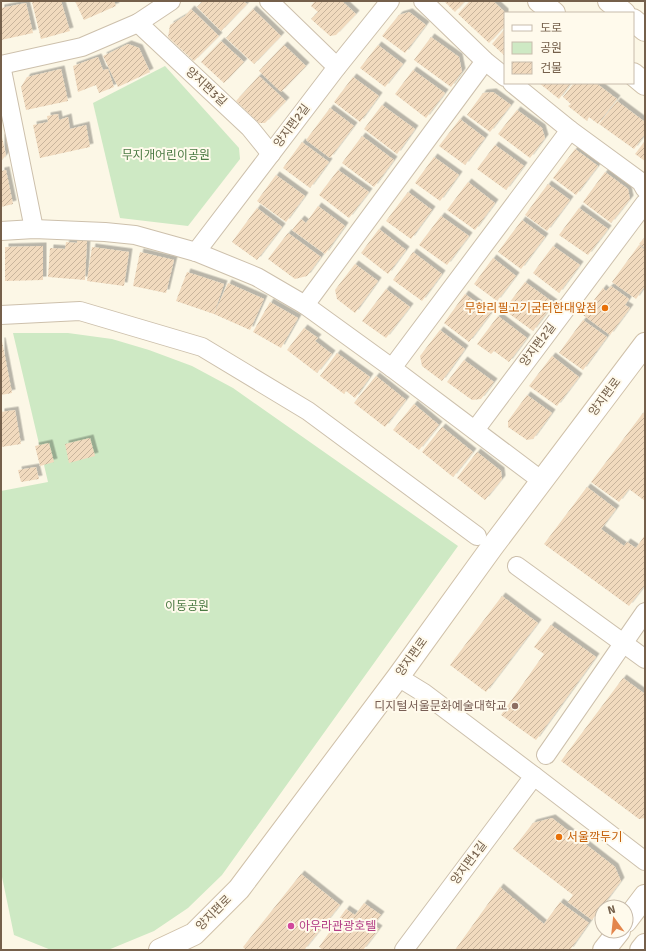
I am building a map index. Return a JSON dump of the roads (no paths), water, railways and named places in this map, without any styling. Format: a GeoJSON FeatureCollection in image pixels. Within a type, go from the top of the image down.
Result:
{"type":"FeatureCollection","features":[{"type":"Feature","properties":{"kind":"street"},"geometry":{"type":"LineString","coordinates":[[34,229],[1,65],[82,47],[138,23],[172,1]]}},
{"type":"Feature","properties":{"kind":"street"},"geometry":{"type":"LineString","coordinates":[[269,1],[337,67]]}},
{"type":"Feature","properties":{"kind":"street","name":"양지편2길"},"geometry":{"type":"LineString","coordinates":[[196,252],[337,67],[390,1]]}},
{"type":"Feature","properties":{"kind":"street"},"geometry":{"type":"LineString","coordinates":[[423,1],[504,76]]}},
{"type":"Feature","properties":{"kind":"street"},"geometry":{"type":"LineString","coordinates":[[540,1],[553,12]]}},
{"type":"Feature","properties":{"kind":"street"},"geometry":{"type":"LineString","coordinates":[[610,1],[623,12]]}},
{"type":"Feature","properties":{"kind":"street"},"geometry":{"type":"LineString","coordinates":[[634,21],[645,30]]}},
{"type":"Feature","properties":{"kind":"street","name":"양지편3길"},"geometry":{"type":"LineString","coordinates":[[138,23],[250,128],[271,154]]}},
{"type":"Feature","properties":{"kind":"street"},"geometry":{"type":"LineString","coordinates":[[305,305],[486,61]]}},
{"type":"Feature","properties":{"kind":"street"},"geometry":{"type":"LineString","coordinates":[[634,75],[645,84]]}},
{"type":"Feature","properties":{"kind":"street"},"geometry":{"type":"LineString","coordinates":[[513,84],[570,130],[641,182],[645,189]]}},
{"type":"Feature","properties":{"kind":"street"},"geometry":{"type":"LineString","coordinates":[[392,368],[570,130]]}},
{"type":"Feature","properties":{"kind":"street","name":"양지편2길"},"geometry":{"type":"LineString","coordinates":[[475,430],[645,202]]}},
{"type":"Feature","properties":{"kind":"street"},"geometry":{"type":"LineString","coordinates":[[1,231],[34,229],[105,232],[135,235],[196,252],[257,277],[305,305],[392,368],[542,481]]}},
{"type":"Feature","properties":{"kind":"street"},"geometry":{"type":"LineString","coordinates":[[1,315],[80,311],[202,347],[308,411],[476,536]]}},
{"type":"Feature","properties":{"kind":"street","name":"양지편로"},"geometry":{"type":"LineString","coordinates":[[160,950],[194,934],[238,889],[398,677],[492,547],[645,344]]}},
{"type":"Feature","properties":{"kind":"street"},"geometry":{"type":"LineString","coordinates":[[517,566],[645,659]]}},
{"type":"Feature","properties":{"kind":"street"},"geometry":{"type":"LineString","coordinates":[[546,755],[645,612]]}},
{"type":"Feature","properties":{"kind":"street"},"geometry":{"type":"LineString","coordinates":[[398,677],[424,693],[645,861]]}},
{"type":"Feature","properties":{"kind":"street","name":"양지편1길"},"geometry":{"type":"LineString","coordinates":[[404,950],[534,776]]}},
{"type":"Feature","properties":{"kind":"street"},"geometry":{"type":"LineString","coordinates":[[634,910],[645,896]]}},
{"type":"Feature","properties":{"kind":"street"},"geometry":{"type":"LineString","coordinates":[[604,950],[613,939]]}},
{"type":"Feature","properties":{"kind":"street"},"geometry":{"type":"LineString","coordinates":[[641,950],[645,945]]}},
{"type":"Feature","properties":{"kind":"place","name":"무한리필고기굼터한대앞점"},"geometry":{"type":"Point","coordinates":[605,308]}},
{"type":"Feature","properties":{"kind":"place","name":"디지털서울문화예술대학교"},"geometry":{"type":"Point","coordinates":[515,706]}},
{"type":"Feature","properties":{"kind":"place","name":"서울깍두기"},"geometry":{"type":"Point","coordinates":[559,837]}},
{"type":"Feature","properties":{"kind":"place","name":"아우라관광호텔"},"geometry":{"type":"Point","coordinates":[291,926]}},
{"type":"Feature","properties":{"kind":"park label","name":"무지개어린이공원"},"geometry":{"type":"Point","coordinates":[166,155]}},
{"type":"Feature","properties":{"kind":"park label","name":"이동공원"},"geometry":{"type":"Point","coordinates":[187,606]}}]}
